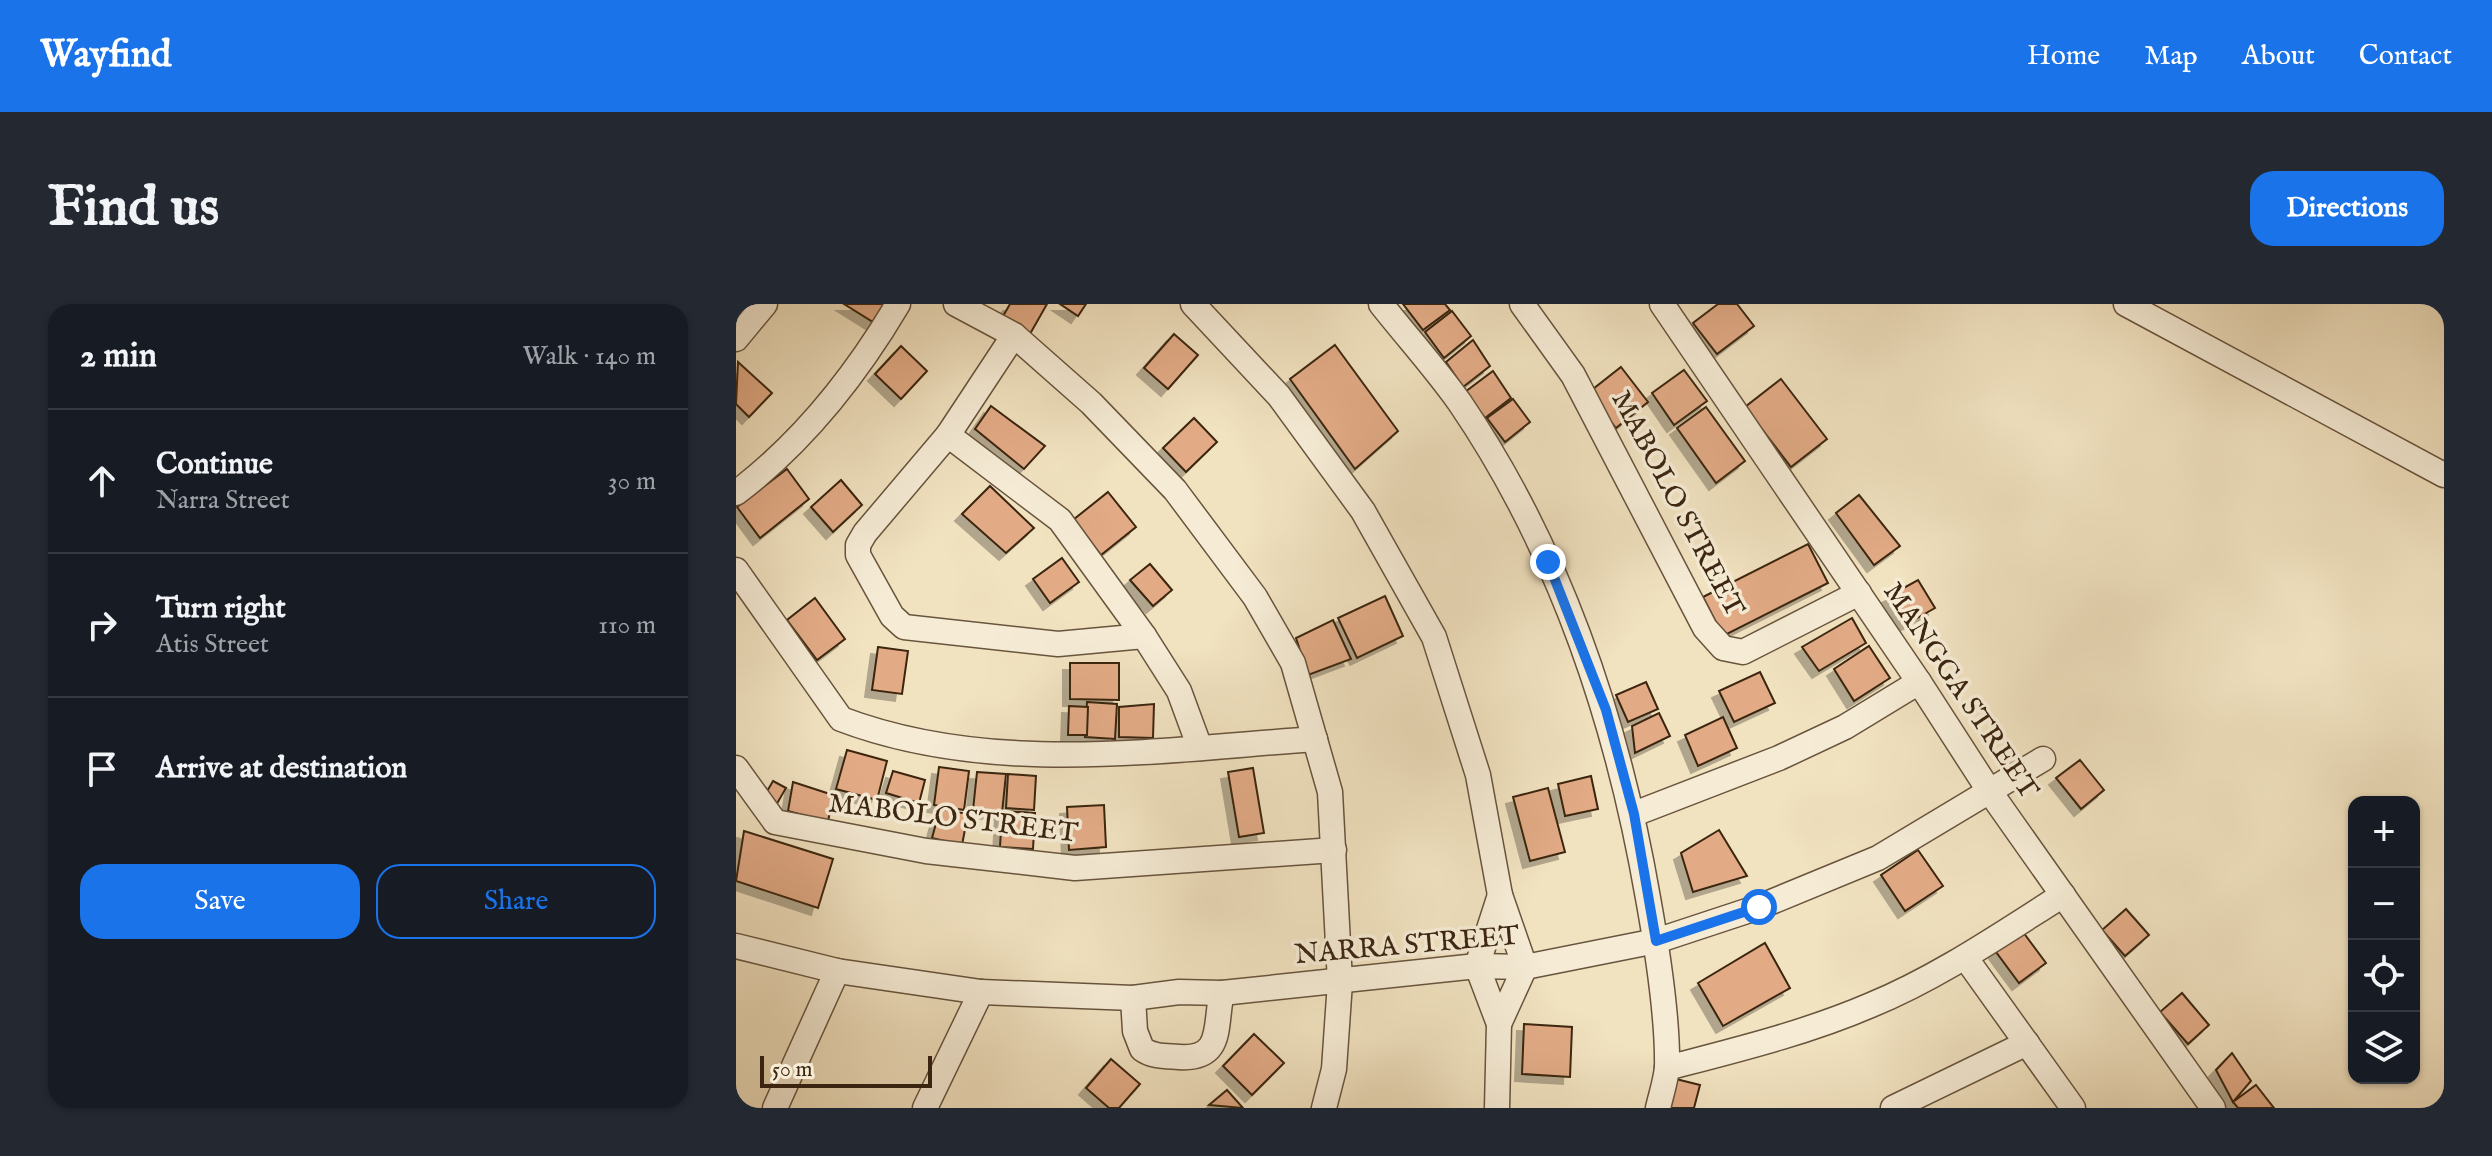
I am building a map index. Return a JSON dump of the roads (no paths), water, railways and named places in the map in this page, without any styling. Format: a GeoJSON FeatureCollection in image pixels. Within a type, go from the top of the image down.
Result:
{"type":"FeatureCollection","features":[{"type":"Feature","properties":{"kind":"street"},"geometry":{"type":"LineString","coordinates":[[736,339],[765,304]]}},
{"type":"Feature","properties":{"kind":"street"},"geometry":{"type":"LineString","coordinates":[[736,493],[769,468],[822,410],[872,348],[898,304]]}},
{"type":"Feature","properties":{"kind":"street"},"geometry":{"type":"LineString","coordinates":[[956,304],[1014,335],[1091,403],[1175,490],[1255,597],[1293,663],[1330,792],[1340,982],[1334,1069],[1324,1108]]}},
{"type":"Feature","properties":{"kind":"street"},"geometry":{"type":"LineString","coordinates":[[1193,304],[1279,396],[1363,511],[1434,637],[1478,775],[1500,895],[1525,967],[1499,1024]]}},
{"type":"Feature","properties":{"kind":"street"},"geometry":{"type":"LineString","coordinates":[[1381,304],[1459,402],[1504,474],[1548,562],[1606,710],[1634,814],[1656,941],[1667,1068],[1658,1108]]}},
{"type":"Feature","properties":{"kind":"street","name":"MABOLO STREET"},"geometry":{"type":"LineString","coordinates":[[1522,304],[1573,375],[1705,628],[1723,648],[1743,652],[1859,593]]}},
{"type":"Feature","properties":{"kind":"street","name":"MANGGA STREET"},"geometry":{"type":"LineString","coordinates":[[1662,304],[1919,682],[1990,792],[2213,1108]]}},
{"type":"Feature","properties":{"kind":"street"},"geometry":{"type":"LineString","coordinates":[[2126,304],[2444,475]]}},
{"type":"Feature","properties":{"kind":"street"},"geometry":{"type":"LineString","coordinates":[[1014,335],[948,435],[858,545],[858,555],[892,616],[904,627],[1058,644],[1144,636]]}},
{"type":"Feature","properties":{"kind":"street"},"geometry":{"type":"LineString","coordinates":[[948,435],[1060,520],[1144,636],[1179,691],[1200,748]]}},
{"type":"Feature","properties":{"kind":"street"},"geometry":{"type":"LineString","coordinates":[[736,570],[841,719],[862,727],[961,747],[1075,756],[1315,739]]}},
{"type":"Feature","properties":{"kind":"street"},"geometry":{"type":"LineString","coordinates":[[1634,814],[1779,758],[1845,727],[1919,682]]}},
{"type":"Feature","properties":{"kind":"street","name":"NARRA STREET"},"geometry":{"type":"LineString","coordinates":[[736,946],[837,971],[981,992],[1133,998],[1179,992],[1222,993],[1477,966],[1525,967],[1656,941],[1759,907],[1878,858],[2043,759]]}},
{"type":"Feature","properties":{"kind":"street","name":"MABOLO STREET"},"geometry":{"type":"LineString","coordinates":[[736,768],[775,822],[926,851],[1075,868],[1334,850]]}},
{"type":"Feature","properties":{"kind":"street"},"geometry":{"type":"LineString","coordinates":[[1497,1108],[1499,1024],[1477,966],[1500,895]]}},
{"type":"Feature","properties":{"kind":"street"},"geometry":{"type":"LineString","coordinates":[[1667,1068],[1766,1043],[1872,1005],[1965,957],[2063,895]]}},
{"type":"Feature","properties":{"kind":"street"},"geometry":{"type":"LineString","coordinates":[[1965,957],[2073,1108]]}},
{"type":"Feature","properties":{"kind":"street"},"geometry":{"type":"LineString","coordinates":[[775,1108],[837,971]]}},
{"type":"Feature","properties":{"kind":"street"},"geometry":{"type":"LineString","coordinates":[[925,1108],[981,992]]}},
{"type":"Feature","properties":{"kind":"street"},"geometry":{"type":"LineString","coordinates":[[1133,998],[1135,1031],[1142,1049],[1154,1055],[1193,1057],[1209,1049],[1213,1043],[1222,993]]}},
{"type":"Feature","properties":{"kind":"street"},"geometry":{"type":"LineString","coordinates":[[1893,1108],[2027,1043]]}}]}
